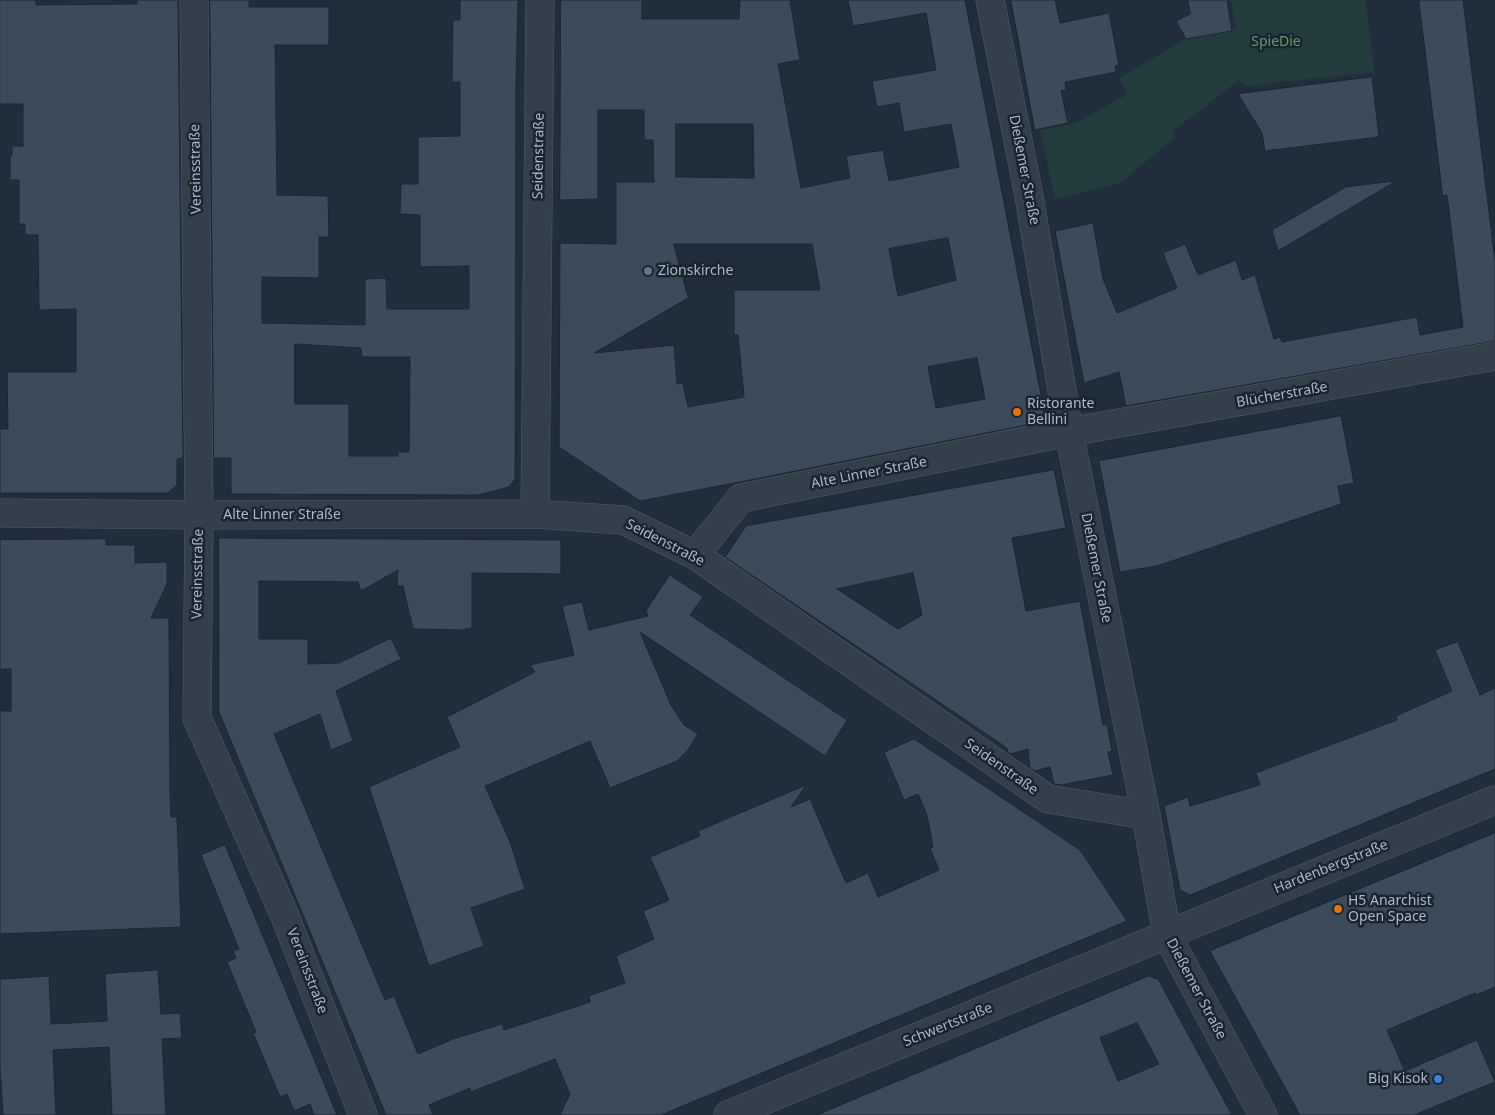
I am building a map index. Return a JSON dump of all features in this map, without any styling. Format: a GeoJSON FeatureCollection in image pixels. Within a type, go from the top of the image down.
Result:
{"type":"FeatureCollection","features":[{"type":"Feature","properties":{"kind":"street","name":"Vereinsstraße"},"geometry":{"type":"LineString","coordinates":[[194,0],[199,515],[197,718],[284,914],[364,1115]]}},
{"type":"Feature","properties":{"kind":"street","name":"Seidenstraße"},"geometry":{"type":"LineString","coordinates":[[540,0],[535,514],[623,520],[695,555],[1048,799],[1146,815]]}},
{"type":"Feature","properties":{"kind":"street","name":"Dießemer Straße"},"geometry":{"type":"LineString","coordinates":[[990,0],[1030,196],[1069,432],[1146,815],[1167,935],[1263,1115]]}},
{"type":"Feature","properties":{"kind":"street","name":"Blücherstraße"},"geometry":{"type":"LineString","coordinates":[[1069,432],[1495,356]]}},
{"type":"Feature","properties":{"kind":"street","name":"Alte Linner Straße"},"geometry":{"type":"LineString","coordinates":[[695,555],[741,498],[1069,432]]}},
{"type":"Feature","properties":{"kind":"street","name":"Alte Linner Straße"},"geometry":{"type":"LineString","coordinates":[[0,513],[199,515],[535,514]]}},
{"type":"Feature","properties":{"kind":"street","name":"Hardenbergstraße"},"geometry":{"type":"LineString","coordinates":[[1167,935],[1495,800]]}},
{"type":"Feature","properties":{"kind":"street","name":"Schwertstraße"},"geometry":{"type":"LineString","coordinates":[[728,1115],[1167,935]]}},
{"type":"Feature","properties":{"kind":"green space","name":"SpieDie"},"geometry":{"type":"Polygon","coordinates":[[[1231,0],[1366,0],[1374,72],[1246,86],[1239,80],[1172,132],[1175,137],[1120,183],[1055,199],[1040,130],[1076,123],[1128,94],[1119,78],[1191,36],[1236,28],[1231,0]]]}},
{"type":"Feature","properties":{"kind":"building"},"geometry":{"type":"Polygon","coordinates":[[[0,0],[36,0],[36,5],[137,4],[137,0],[178,0],[183,458],[177,459],[177,485],[168,493],[0,493],[0,429],[8,429],[7,372],[76,372],[76,309],[39,310],[38,235],[25,235],[25,224],[19,224],[19,180],[10,180],[10,154],[12,155],[12,146],[23,146],[23,104],[0,104],[0,0]]]}},
{"type":"Feature","properties":{"kind":"building"},"geometry":{"type":"Polygon","coordinates":[[[210,0],[249,0],[249,7],[329,7],[329,45],[275,45],[277,195],[328,196],[329,237],[319,237],[319,278],[262,277],[262,323],[365,325],[365,279],[386,278],[387,309],[469,309],[469,266],[420,267],[420,215],[400,214],[401,184],[418,184],[418,137],[460,136],[460,82],[452,82],[453,20],[460,20],[460,0],[518,0],[515,479],[509,487],[478,495],[231,494],[231,458],[214,458],[210,0]],[[295,344],[295,404],[349,404],[349,456],[398,456],[398,452],[409,452],[410,357],[362,357],[361,348],[295,344]]]}},
{"type":"Feature","properties":{"kind":"building"},"geometry":{"type":"Polygon","coordinates":[[[561,0],[642,0],[642,19],[739,19],[740,0],[790,0],[800,60],[778,64],[801,188],[850,178],[846,156],[883,150],[889,181],[959,167],[951,124],[904,132],[899,103],[877,107],[872,81],[936,70],[926,13],[853,26],[848,0],[965,0],[1046,421],[640,501],[559,447],[560,243],[616,244],[616,182],[654,182],[653,140],[644,140],[644,110],[598,110],[598,199],[560,200],[561,0]],[[676,124],[676,177],[754,178],[753,124],[676,124]],[[948,238],[889,249],[898,296],[956,280],[948,238]],[[674,244],[688,298],[594,353],[674,345],[677,384],[683,383],[688,407],[744,397],[738,335],[734,335],[734,290],[820,290],[812,244],[674,244]],[[977,358],[928,367],[936,408],[985,399],[977,358]]]}},
{"type":"Feature","properties":{"kind":"building"},"geometry":{"type":"Polygon","coordinates":[[[1011,0],[1055,0],[1060,23],[1109,13],[1119,65],[1115,66],[1116,72],[1065,82],[1066,90],[1061,91],[1068,123],[1035,130],[1011,0]]]}},
{"type":"Feature","properties":{"kind":"building"},"geometry":{"type":"Polygon","coordinates":[[[1188,0],[1227,0],[1232,31],[1186,39],[1176,21],[1190,14],[1188,0]]]}},
{"type":"Feature","properties":{"kind":"building"},"geometry":{"type":"Polygon","coordinates":[[[1419,0],[1463,0],[1495,261],[1495,341],[1126,406],[1119,372],[1084,383],[1055,231],[1093,223],[1103,279],[1117,313],[1177,288],[1163,253],[1185,244],[1198,275],[1236,260],[1242,280],[1255,275],[1274,339],[1280,337],[1282,342],[1417,317],[1420,335],[1463,327],[1447,195],[1443,196],[1419,0]]]}},
{"type":"Feature","properties":{"kind":"building"},"geometry":{"type":"Polygon","coordinates":[[[1372,77],[1379,137],[1265,151],[1262,133],[1238,94],[1372,77]]]}},
{"type":"Feature","properties":{"kind":"building"},"geometry":{"type":"Polygon","coordinates":[[[1396,181],[1278,251],[1272,230],[1346,187],[1396,181]]]}},
{"type":"Feature","properties":{"kind":"building"},"geometry":{"type":"Polygon","coordinates":[[[1341,416],[1354,483],[1338,486],[1341,504],[1157,566],[1120,572],[1099,461],[1341,416]]]}},
{"type":"Feature","properties":{"kind":"building"},"geometry":{"type":"Polygon","coordinates":[[[1054,470],[1066,528],[1012,538],[1026,611],[1080,601],[1103,725],[1107,724],[1112,751],[1108,752],[1113,775],[1061,785],[1054,784],[1050,767],[1035,771],[1030,768],[1028,749],[1010,754],[1007,748],[725,557],[746,526],[1054,470]],[[913,573],[837,589],[898,629],[922,615],[913,573]]]}},
{"type":"Feature","properties":{"kind":"building"},"geometry":{"type":"Polygon","coordinates":[[[219,538],[561,540],[561,574],[472,573],[472,628],[461,630],[413,629],[403,586],[397,586],[398,570],[361,591],[358,582],[259,581],[259,639],[308,639],[308,664],[339,663],[391,638],[401,659],[336,691],[353,741],[331,750],[320,714],[274,734],[385,1000],[394,996],[418,1054],[453,1039],[502,1024],[504,1030],[590,1002],[589,996],[625,983],[616,956],[654,939],[643,911],[669,900],[650,857],[700,836],[698,831],[806,785],[791,807],[810,799],[846,883],[868,873],[878,897],[939,870],[930,848],[933,847],[927,815],[918,794],[904,800],[884,752],[914,739],[1080,850],[1127,921],[661,1115],[560,1115],[570,1094],[555,1059],[471,1092],[470,1088],[429,1105],[433,1115],[386,1115],[219,712],[219,538]]]}},
{"type":"Feature","properties":{"kind":"building"},"geometry":{"type":"Polygon","coordinates":[[[106,539],[106,545],[135,545],[135,563],[167,562],[167,584],[151,618],[169,618],[170,794],[171,817],[177,817],[181,927],[0,934],[0,711],[11,711],[11,669],[0,669],[0,540],[106,539]]]}},
{"type":"Feature","properties":{"kind":"building"},"geometry":{"type":"Polygon","coordinates":[[[670,575],[703,597],[690,615],[847,720],[825,756],[640,632],[671,705],[684,725],[698,734],[688,750],[677,761],[610,788],[590,741],[485,786],[510,842],[525,889],[471,908],[484,946],[429,966],[369,787],[460,747],[447,717],[535,672],[530,665],[574,655],[562,606],[582,602],[589,630],[648,616],[646,611],[670,575]]]}},
{"type":"Feature","properties":{"kind":"building"},"geometry":{"type":"Polygon","coordinates":[[[1458,642],[1480,695],[1495,688],[1495,769],[1190,895],[1180,890],[1164,806],[1188,797],[1190,806],[1260,785],[1256,773],[1397,720],[1396,716],[1452,691],[1435,650],[1458,642]]]}},
{"type":"Feature","properties":{"kind":"building"},"geometry":{"type":"Polygon","coordinates":[[[1495,833],[1495,987],[1476,995],[1475,993],[1387,1030],[1405,1071],[1477,1040],[1495,1082],[1414,1115],[1300,1115],[1210,951],[1495,833]]]}},
{"type":"Feature","properties":{"kind":"building"},"geometry":{"type":"Polygon","coordinates":[[[225,845],[337,1115],[314,1115],[310,1104],[294,1111],[287,1094],[280,1097],[253,1033],[256,1032],[227,962],[236,958],[233,951],[239,949],[201,855],[225,845]]]}},
{"type":"Feature","properties":{"kind":"building"},"geometry":{"type":"Polygon","coordinates":[[[158,970],[161,1014],[180,1013],[182,1038],[162,1039],[166,1115],[112,1115],[109,1047],[53,1050],[56,1115],[3,1115],[0,1067],[0,979],[49,976],[51,1024],[107,1021],[105,974],[158,970]]]}},
{"type":"Feature","properties":{"kind":"building"},"geometry":{"type":"Polygon","coordinates":[[[1149,976],[1158,979],[1232,1115],[817,1115],[1149,976]],[[1137,1023],[1100,1038],[1118,1081],[1159,1064],[1137,1023]]]}},
{"type":"Feature","properties":{"kind":"place","name":"Zionskirche"},"geometry":{"type":"Point","coordinates":[648,271]}},
{"type":"Feature","properties":{"kind":"place","name":"Ristorante Bellini"},"geometry":{"type":"Point","coordinates":[1017,412]}},
{"type":"Feature","properties":{"kind":"place","name":"H5 Anarchist Open Space"},"geometry":{"type":"Point","coordinates":[1338,909]}},
{"type":"Feature","properties":{"kind":"place","name":"Big Kisok"},"geometry":{"type":"Point","coordinates":[1438,1079]}}]}
